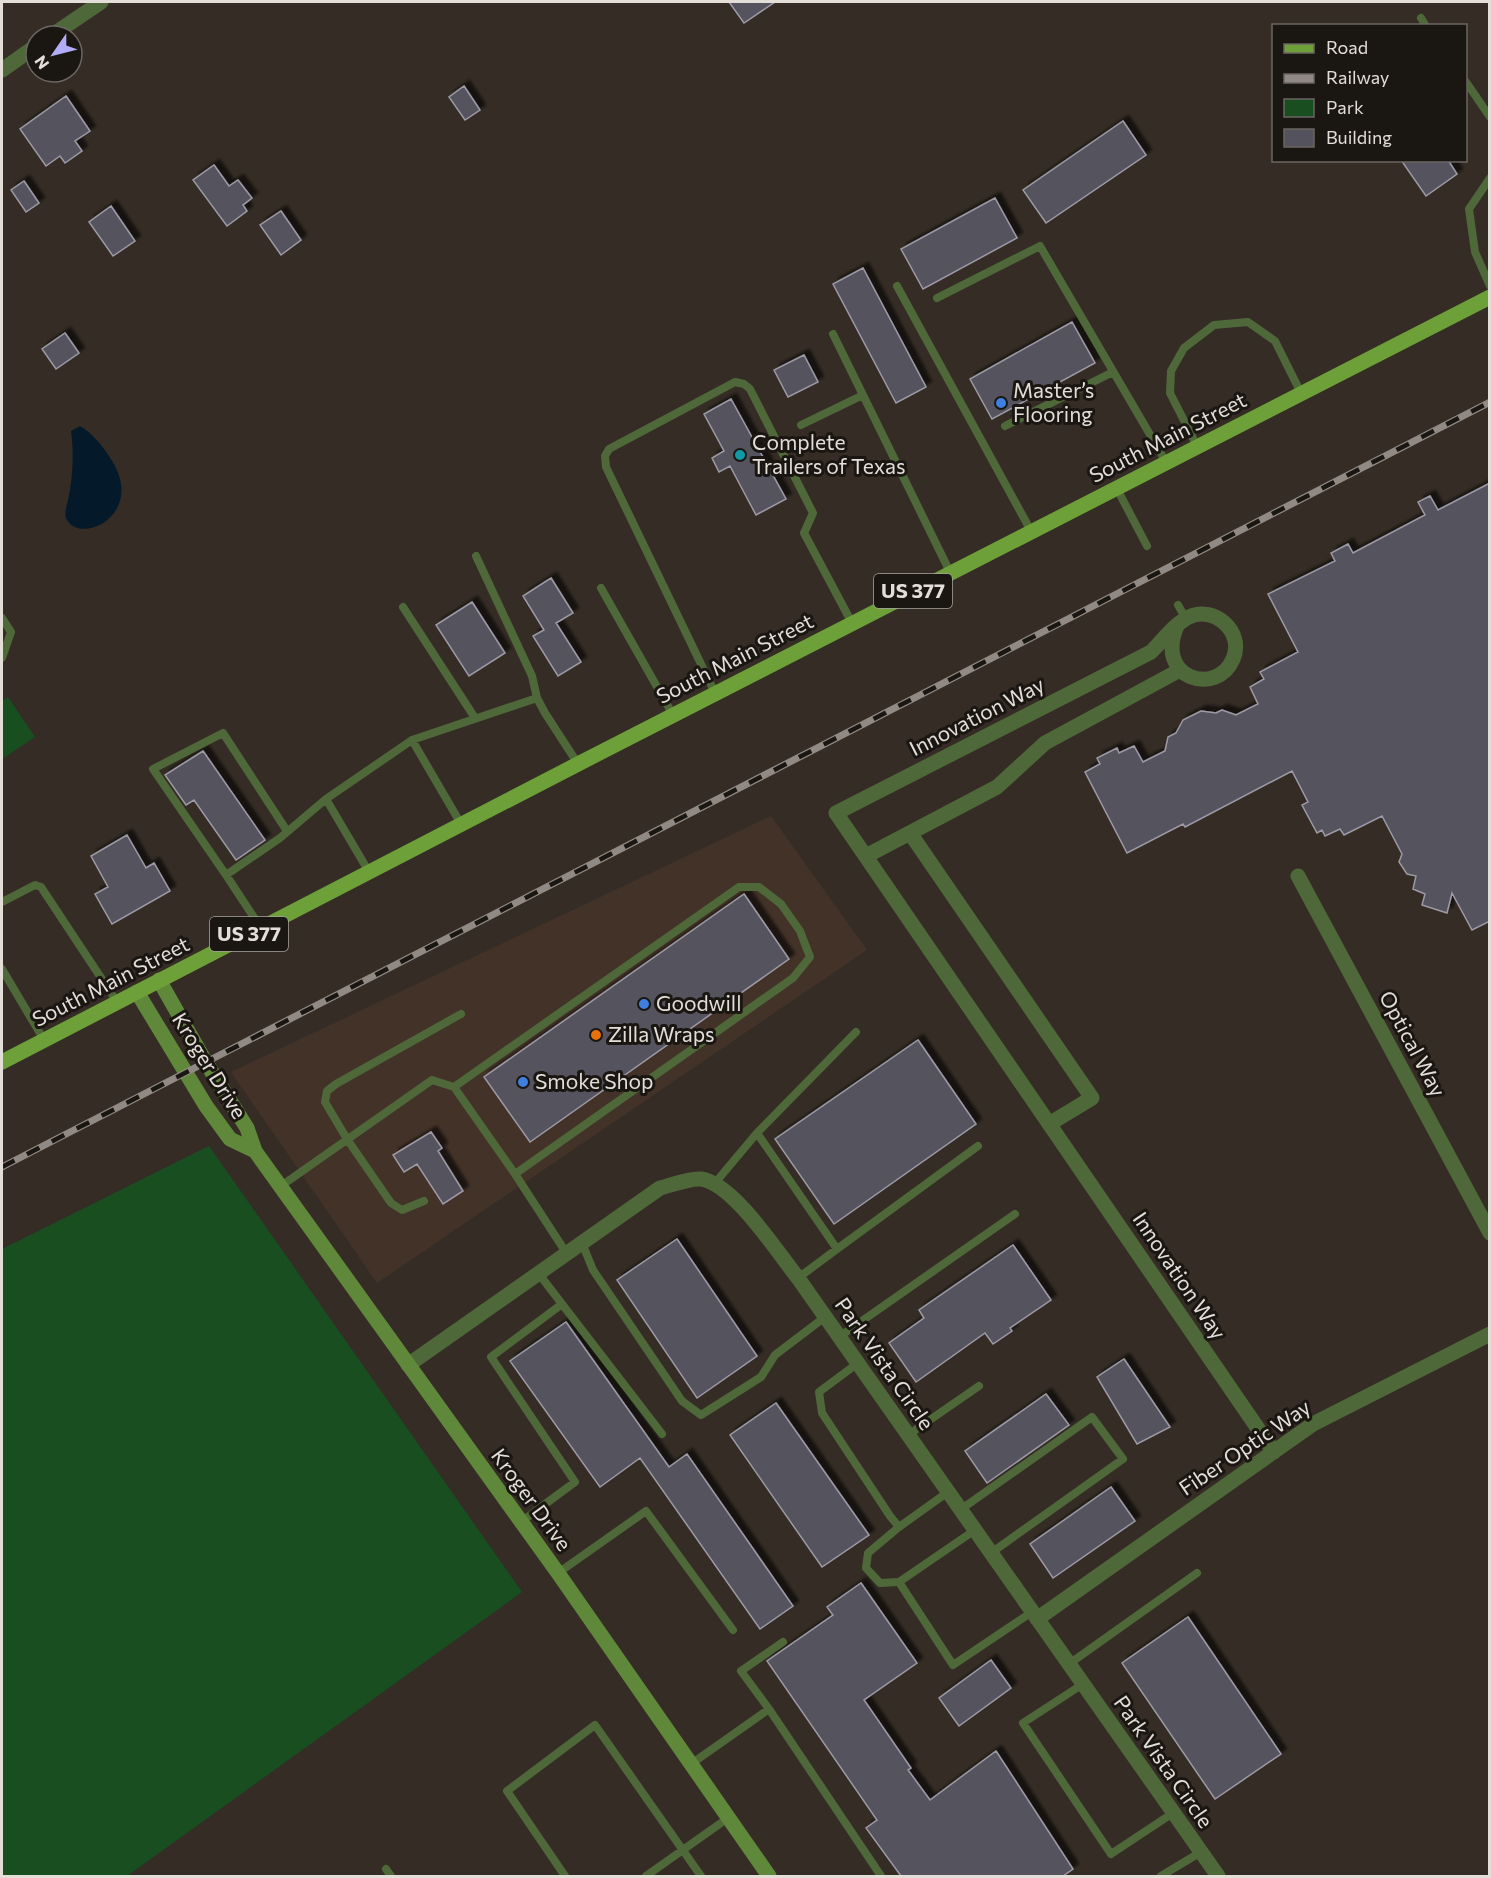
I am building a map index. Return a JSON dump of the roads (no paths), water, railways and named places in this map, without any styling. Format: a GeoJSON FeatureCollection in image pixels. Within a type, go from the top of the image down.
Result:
{"type":"FeatureCollection","features":[{"type":"Feature","properties":{"kind":"main road","name":"South Main Street"},"geometry":{"type":"LineString","coordinates":[[2,1062],[1030,531],[1490,297]]}},
{"type":"Feature","properties":{"kind":"main road","name":"Kroger Drive"},"geometry":{"type":"LineString","coordinates":[[159,980],[205,1061],[247,1128],[255,1150],[558,1573],[769,1876]]}},
{"type":"Feature","properties":{"kind":"main road","name":"Kroger Drive"},"geometry":{"type":"LineString","coordinates":[[137,992],[212,1114],[230,1139],[255,1150]]}},
{"type":"Feature","properties":{"kind":"street"},"geometry":{"type":"LineString","coordinates":[[69,24],[101,2]]}},
{"type":"Feature","properties":{"kind":"street"},"geometry":{"type":"LineString","coordinates":[[2,70],[24,54]]}},
{"type":"Feature","properties":{"kind":"street"},"geometry":{"type":"LineString","coordinates":[[1207,614],[1218,617],[1229,626],[1236,648],[1230,666],[1216,676],[1200,679],[1180,670],[1171,652],[1171,640],[1180,617],[1207,614]]}},
{"type":"Feature","properties":{"kind":"street","name":"Innovation Way"},"geometry":{"type":"LineString","coordinates":[[1180,617],[1151,652],[836,813],[1274,1452]]}},
{"type":"Feature","properties":{"kind":"street"},"geometry":{"type":"LineString","coordinates":[[866,856],[997,787],[1045,743],[1180,670]]}},
{"type":"Feature","properties":{"kind":"street"},"geometry":{"type":"LineString","coordinates":[[910,833],[1092,1098],[1049,1124]]}},
{"type":"Feature","properties":{"kind":"street","name":"Optical Way"},"geometry":{"type":"LineString","coordinates":[[1298,876],[1490,1233]]}},
{"type":"Feature","properties":{"kind":"street"},"geometry":{"type":"LineString","coordinates":[[408,1365],[660,1188],[700,1179],[715,1183]]}},
{"type":"Feature","properties":{"kind":"street","name":"Park Vista Circle"},"geometry":{"type":"LineString","coordinates":[[715,1183],[744,1208],[798,1278],[1218,1876]]}},
{"type":"Feature","properties":{"kind":"street","name":"Fiber Optic Way"},"geometry":{"type":"LineString","coordinates":[[1035,1616],[1313,1424],[1490,1334]]}},
{"type":"Feature","properties":{"kind":"lane"},"geometry":{"type":"LineString","coordinates":[[1467,83],[1490,117]]}},
{"type":"Feature","properties":{"kind":"lane"},"geometry":{"type":"LineString","coordinates":[[1490,178],[1469,209],[1475,252],[1490,285]]}},
{"type":"Feature","properties":{"kind":"lane"},"geometry":{"type":"LineString","coordinates":[[937,298],[1040,246],[1166,462]]}},
{"type":"Feature","properties":{"kind":"lane"},"geometry":{"type":"LineString","coordinates":[[897,286],[1030,531]]}},
{"type":"Feature","properties":{"kind":"lane"},"geometry":{"type":"LineString","coordinates":[[1197,446],[1170,393],[1171,371],[1184,348],[1214,325],[1248,322],[1275,341],[1301,393]]}},
{"type":"Feature","properties":{"kind":"lane"},"geometry":{"type":"LineString","coordinates":[[833,334],[951,572]]}},
{"type":"Feature","properties":{"kind":"lane"},"geometry":{"type":"LineString","coordinates":[[1005,426],[1113,372]]}},
{"type":"Feature","properties":{"kind":"lane"},"geometry":{"type":"LineString","coordinates":[[715,693],[606,467],[605,456],[609,449],[735,382],[744,384],[750,389],[813,513],[804,532],[852,623]]}},
{"type":"Feature","properties":{"kind":"lane"},"geometry":{"type":"LineString","coordinates":[[801,425],[863,395]]}},
{"type":"Feature","properties":{"kind":"lane"},"geometry":{"type":"LineString","coordinates":[[1116,488],[1147,546]]}},
{"type":"Feature","properties":{"kind":"lane"},"geometry":{"type":"LineString","coordinates":[[476,556],[532,676],[537,698],[544,713],[578,764]]}},
{"type":"Feature","properties":{"kind":"lane"},"geometry":{"type":"LineString","coordinates":[[601,588],[673,715]]}},
{"type":"Feature","properties":{"kind":"lane"},"geometry":{"type":"LineString","coordinates":[[403,607],[475,718]]}},
{"type":"Feature","properties":{"kind":"lane"},"geometry":{"type":"LineString","coordinates":[[2,618],[11,632],[2,658]]}},
{"type":"Feature","properties":{"kind":"lane"},"geometry":{"type":"LineString","coordinates":[[226,875],[287,831],[326,799],[412,740],[537,698]]}},
{"type":"Feature","properties":{"kind":"lane"},"geometry":{"type":"LineString","coordinates":[[261,928],[153,770],[223,733],[287,831]]}},
{"type":"Feature","properties":{"kind":"lane"},"geometry":{"type":"LineString","coordinates":[[412,740],[461,824]]}},
{"type":"Feature","properties":{"kind":"lane"},"geometry":{"type":"LineString","coordinates":[[326,799],[369,872]]}},
{"type":"Feature","properties":{"kind":"lane"},"geometry":{"type":"LineString","coordinates":[[2,902],[35,885],[41,887],[117,1002]]}},
{"type":"Feature","properties":{"kind":"lane"},"geometry":{"type":"LineString","coordinates":[[454,1087],[739,887],[759,887],[781,904],[800,931],[810,957],[793,978],[515,1174]]}},
{"type":"Feature","properties":{"kind":"lane"},"geometry":{"type":"LineString","coordinates":[[2,969],[44,1040]]}},
{"type":"Feature","properties":{"kind":"lane"},"geometry":{"type":"LineString","coordinates":[[424,1201],[402,1210],[391,1203],[347,1139],[325,1102],[327,1091],[461,1014]]}},
{"type":"Feature","properties":{"kind":"lane"},"geometry":{"type":"LineString","coordinates":[[715,1183],[757,1133],[856,1032]]}},
{"type":"Feature","properties":{"kind":"lane"},"geometry":{"type":"LineString","coordinates":[[281,1186],[432,1080],[454,1087],[567,1254]]}},
{"type":"Feature","properties":{"kind":"lane"},"geometry":{"type":"LineString","coordinates":[[757,1133],[837,1249]]}},
{"type":"Feature","properties":{"kind":"lane"},"geometry":{"type":"LineString","coordinates":[[798,1278],[978,1146]]}},
{"type":"Feature","properties":{"kind":"lane"},"geometry":{"type":"LineString","coordinates":[[839,1336],[1016,1214]]}},
{"type":"Feature","properties":{"kind":"lane"},"geometry":{"type":"LineString","coordinates":[[582,1243],[593,1270],[682,1401],[701,1415],[761,1377],[775,1355],[825,1317]]}},
{"type":"Feature","properties":{"kind":"lane"},"geometry":{"type":"LineString","coordinates":[[539,1274],[662,1434]]}},
{"type":"Feature","properties":{"kind":"lane"},"geometry":{"type":"LineString","coordinates":[[521,1522],[575,1482],[491,1357],[562,1304]]}},
{"type":"Feature","properties":{"kind":"lane"},"geometry":{"type":"LineString","coordinates":[[858,1363],[819,1392],[822,1413],[899,1527]]}},
{"type":"Feature","properties":{"kind":"lane"},"geometry":{"type":"LineString","coordinates":[[908,1436],[979,1386]]}},
{"type":"Feature","properties":{"kind":"lane"},"geometry":{"type":"LineString","coordinates":[[960,1510],[1092,1417],[1123,1459],[990,1552]]}},
{"type":"Feature","properties":{"kind":"lane"},"geometry":{"type":"LineString","coordinates":[[948,1492],[899,1527],[868,1553],[866,1568],[880,1583],[899,1582],[975,1530]]}},
{"type":"Feature","properties":{"kind":"lane"},"geometry":{"type":"LineString","coordinates":[[558,1573],[646,1510],[733,1630]]}},
{"type":"Feature","properties":{"kind":"lane"},"geometry":{"type":"LineString","coordinates":[[1069,1664],[1197,1573]]}},
{"type":"Feature","properties":{"kind":"lane"},"geometry":{"type":"LineString","coordinates":[[899,1582],[953,1665],[1035,1616]]}},
{"type":"Feature","properties":{"kind":"lane"},"geometry":{"type":"LineString","coordinates":[[783,1642],[741,1671],[881,1876]]}},
{"type":"Feature","properties":{"kind":"lane"},"geometry":{"type":"LineString","coordinates":[[1083,1684],[1023,1724],[1111,1854],[1173,1813]]}},
{"type":"Feature","properties":{"kind":"lane"},"geometry":{"type":"LineString","coordinates":[[690,1764],[769,1709]]}},
{"type":"Feature","properties":{"kind":"lane"},"geometry":{"type":"LineString","coordinates":[[565,1876],[507,1791],[595,1725],[701,1876]]}},
{"type":"Feature","properties":{"kind":"lane"},"geometry":{"type":"LineString","coordinates":[[646,1876],[728,1818]]}},
{"type":"Feature","properties":{"kind":"lane"},"geometry":{"type":"LineString","coordinates":[[1161,1876],[1201,1852]]}},
{"type":"Feature","properties":{"kind":"water"},"geometry":{"type":"Polygon","coordinates":[[[80,426],[96,439],[109,456],[119,477],[121,495],[117,509],[107,520],[96,527],[84,529],[73,526],[65,514],[72,474],[71,431],[80,426]]]}},
{"type":"Feature","properties":{"kind":"railway"},"geometry":{"type":"LineString","coordinates":[[2,1167],[1490,402]]}},
{"type":"Feature","properties":{"kind":"place","name":"Master’s Flooring"},"geometry":{"type":"Point","coordinates":[1001,403]}},
{"type":"Feature","properties":{"kind":"place","name":"Complete Trailers of Texas"},"geometry":{"type":"Point","coordinates":[740,455]}},
{"type":"Feature","properties":{"kind":"place","name":"Goodwill"},"geometry":{"type":"Point","coordinates":[644,1004]}},
{"type":"Feature","properties":{"kind":"place","name":"Zilla Wraps"},"geometry":{"type":"Point","coordinates":[596,1035]}},
{"type":"Feature","properties":{"kind":"place","name":"Smoke Shop"},"geometry":{"type":"Point","coordinates":[523,1082]}}]}
